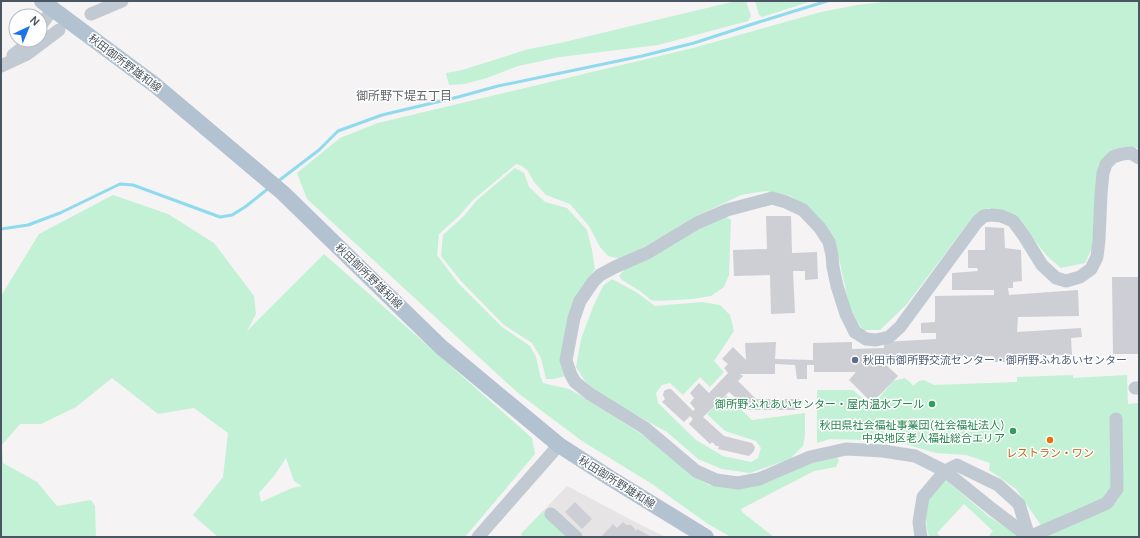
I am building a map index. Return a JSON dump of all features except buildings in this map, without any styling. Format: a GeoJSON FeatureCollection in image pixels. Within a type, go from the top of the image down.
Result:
{"type":"FeatureCollection","features":[{"type":"Feature","properties":{"kind":"main road","name":"秋田御所野雄和線"},"geometry":{"type":"LineString","coordinates":[[47,5],[155,85],[258,171],[283,193],[441,347],[559,445],[706,537]]}},
{"type":"Feature","properties":{"kind":"street"},"geometry":{"type":"LineString","coordinates":[[91,14],[122,1]]}},
{"type":"Feature","properties":{"kind":"street"},"geometry":{"type":"LineString","coordinates":[[1,66],[27,54],[59,30]]}},
{"type":"Feature","properties":{"kind":"street"},"geometry":{"type":"LineString","coordinates":[[1,66],[6,60],[22,48]]}},
{"type":"Feature","properties":{"kind":"street"},"geometry":{"type":"LineString","coordinates":[[1029,537],[945,471],[915,456],[883,451],[846,449],[810,457],[759,479],[738,483],[716,480],[696,471],[645,428],[590,394],[575,382],[570,375],[566,360],[574,318],[580,301],[593,282],[600,275],[647,253],[697,223],[727,210],[772,198],[786,202],[803,210],[820,228],[829,242],[837,286],[846,314],[855,332],[866,339],[876,340],[889,337],[900,327],[977,222],[984,216],[1002,216],[1013,221],[1042,265],[1056,278],[1066,281],[1080,277],[1091,269],[1097,257],[1103,173],[1106,164],[1113,157],[1122,154],[1131,153],[1139,158]]}},
{"type":"Feature","properties":{"kind":"street"},"geometry":{"type":"LineString","coordinates":[[1029,537],[1107,503],[1117,489],[1116,420]]}},
{"type":"Feature","properties":{"kind":"street"},"geometry":{"type":"LineString","coordinates":[[478,537],[559,445]]}},
{"type":"Feature","properties":{"kind":"street"},"geometry":{"type":"LineString","coordinates":[[921,537],[918,522],[923,497],[945,471],[957,465],[998,484],[1019,504],[1029,537]]}},
{"type":"Feature","properties":{"kind":"street"},"geometry":{"type":"LineString","coordinates":[[551,514],[576,537]]}},
{"type":"Feature","properties":{"kind":"shaded area"},"geometry":{"type":"Polygon","coordinates":[[[567,486],[666,537],[523,537],[521,534],[567,486]]]}},
{"type":"Feature","properties":{"kind":"green space"},"geometry":{"type":"Polygon","coordinates":[[[736,1],[746,1],[751,16],[748,21],[658,45],[560,57],[518,66],[487,78],[464,84],[449,85],[446,73],[462,70],[529,49],[736,1]]]}},
{"type":"Feature","properties":{"kind":"green space"},"geometry":{"type":"Polygon","coordinates":[[[755,1],[812,1],[762,17],[759,15],[755,1]]]}},
{"type":"Feature","properties":{"kind":"green space"},"geometry":{"type":"Polygon","coordinates":[[[892,1],[1139,1],[1139,148],[1122,147],[1108,153],[1098,165],[1092,248],[1085,263],[1061,268],[1047,256],[1015,216],[989,208],[972,218],[907,304],[880,330],[862,330],[849,305],[837,249],[816,215],[791,196],[766,191],[741,195],[697,216],[621,259],[608,256],[600,247],[589,226],[570,204],[546,195],[534,182],[528,171],[522,166],[516,164],[473,200],[459,216],[439,234],[437,255],[458,283],[502,327],[530,346],[536,357],[543,383],[569,389],[585,398],[649,439],[690,474],[709,485],[729,488],[836,456],[839,460],[836,467],[814,471],[741,509],[742,512],[774,537],[731,537],[708,524],[652,484],[582,441],[518,393],[307,199],[297,173],[340,138],[378,123],[693,48],[821,12],[857,5],[892,1]]]}},
{"type":"Feature","properties":{"kind":"green space"},"geometry":{"type":"Polygon","coordinates":[[[515,168],[524,173],[529,187],[545,202],[567,208],[587,230],[592,250],[595,269],[574,301],[565,376],[554,379],[546,379],[541,358],[532,343],[504,325],[461,281],[441,256],[443,235],[464,216],[477,200],[515,168]]]}},
{"type":"Feature","properties":{"kind":"green space"},"geometry":{"type":"Polygon","coordinates":[[[113,195],[168,214],[214,243],[254,296],[256,314],[247,331],[324,254],[532,438],[535,454],[465,537],[218,537],[193,515],[223,477],[228,433],[194,408],[158,414],[112,378],[76,407],[41,424],[20,424],[2,445],[3,463],[37,482],[57,506],[91,500],[95,506],[96,537],[1,537],[1,296],[39,234],[113,195]],[[286,458],[274,476],[259,493],[261,502],[292,488],[302,486],[294,481],[286,458]]]}},
{"type":"Feature","properties":{"kind":"green space"},"geometry":{"type":"Polygon","coordinates":[[[725,216],[731,220],[729,275],[724,287],[711,296],[692,299],[651,300],[622,280],[619,276],[625,269],[695,229],[725,216]]]}},
{"type":"Feature","properties":{"kind":"green space"},"geometry":{"type":"Polygon","coordinates":[[[612,279],[636,292],[655,306],[702,302],[720,305],[730,315],[734,331],[714,361],[724,372],[710,387],[700,377],[683,395],[670,383],[662,385],[656,393],[658,403],[696,440],[723,456],[751,462],[758,458],[761,448],[756,441],[725,431],[707,414],[726,395],[752,420],[805,413],[805,436],[803,446],[790,459],[750,473],[722,469],[698,459],[667,432],[598,394],[585,381],[576,367],[581,339],[593,307],[603,286],[612,279]]]}},
{"type":"Feature","properties":{"kind":"green space"},"geometry":{"type":"Polygon","coordinates":[[[1073,375],[1073,378],[1127,375],[1128,404],[1139,403],[1139,537],[1049,537],[1016,489],[989,470],[990,463],[966,455],[936,453],[905,444],[864,440],[830,439],[817,443],[817,390],[853,390],[872,407],[893,381],[905,378],[913,386],[919,381],[924,380],[934,385],[1017,382],[1017,377],[1073,375]]]}},
{"type":"Feature","properties":{"kind":"green space"},"geometry":{"type":"Polygon","coordinates":[[[946,480],[988,516],[1021,537],[988,537],[993,531],[964,504],[937,533],[941,537],[929,537],[926,518],[928,500],[937,485],[946,480]]]}},
{"type":"Feature","properties":{"kind":"green space"},"geometry":{"type":"Polygon","coordinates":[[[543,511],[570,537],[523,537],[521,534],[543,511]]]}},
{"type":"Feature","properties":{"kind":"waterway"},"geometry":{"type":"LineString","coordinates":[[277,182],[319,150],[338,131],[382,115],[498,86],[642,56],[694,43],[827,1]]}},
{"type":"Feature","properties":{"kind":"waterway"},"geometry":{"type":"LineString","coordinates":[[1,229],[28,225],[60,213],[120,184],[133,185],[220,217],[232,215],[245,207],[269,188]]}},
{"type":"Feature","properties":{"kind":"place","name":"秋田市御所野交流センター・御所野ふれあいセンター"},"geometry":{"type":"Point","coordinates":[855,360]}},
{"type":"Feature","properties":{"kind":"place","name":"御所野ふれあいセンター・屋内温水プール"},"geometry":{"type":"Point","coordinates":[932,404]}},
{"type":"Feature","properties":{"kind":"place","name":"秋田県社会福祉事業団(社会福祉法人) 中央地区老人福祉総合エリア"},"geometry":{"type":"Point","coordinates":[1013,431]}},
{"type":"Feature","properties":{"kind":"place","name":"レストラン・ワン"},"geometry":{"type":"Point","coordinates":[1050,440]}},
{"type":"Feature","properties":{"kind":"district","name":"御所野下堤五丁目"},"geometry":{"type":"Point","coordinates":[404,96]}}]}
